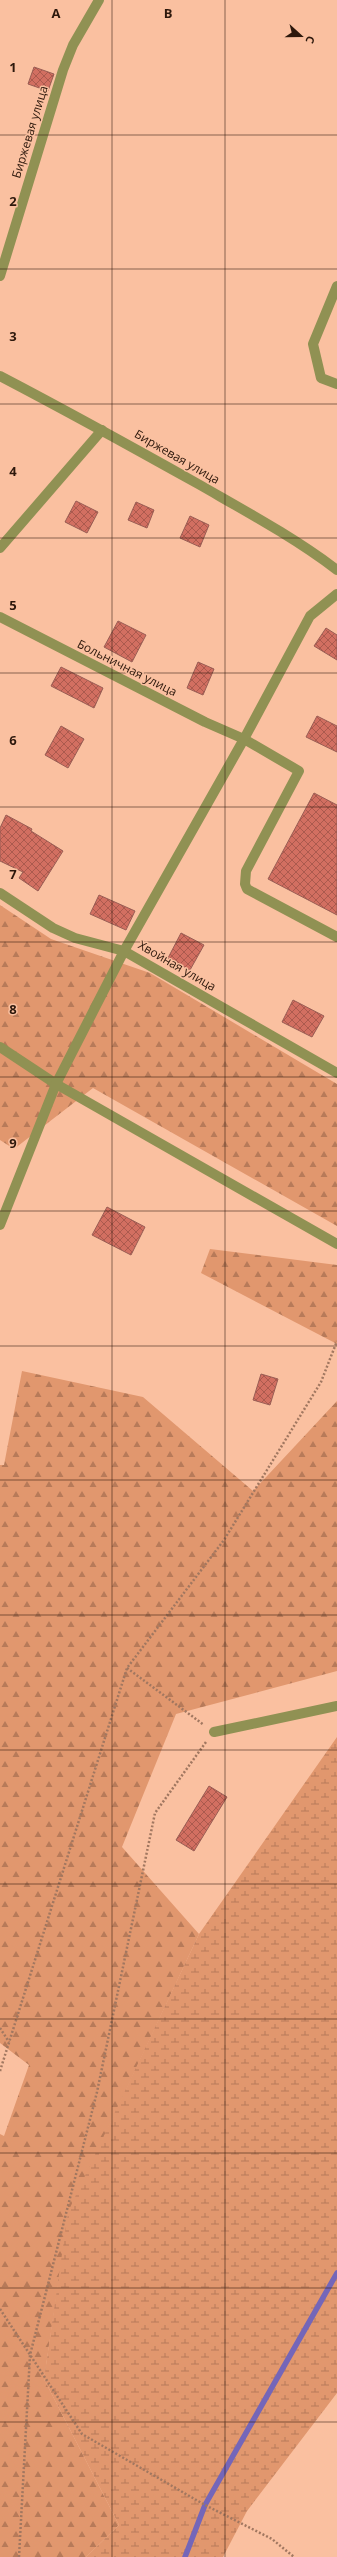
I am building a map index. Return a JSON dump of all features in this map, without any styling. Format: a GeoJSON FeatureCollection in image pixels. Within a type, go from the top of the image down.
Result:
{"type":"FeatureCollection","features":[{"type":"Feature","properties":{"kind":"street","name":"Биржевая улица"},"geometry":{"type":"LineString","coordinates":[[0,276],[62,70],[73,45],[99,0]]}},
{"type":"Feature","properties":{"kind":"street"},"geometry":{"type":"LineString","coordinates":[[337,286],[313,344],[321,378],[337,384]]}},
{"type":"Feature","properties":{"kind":"street","name":"Биржевая улица"},"geometry":{"type":"LineString","coordinates":[[0,376],[102,430],[244,510],[318,556],[337,570]]}},
{"type":"Feature","properties":{"kind":"street"},"geometry":{"type":"LineString","coordinates":[[0,548],[102,430]]}},
{"type":"Feature","properties":{"kind":"street"},"geometry":{"type":"LineString","coordinates":[[0,1224],[56,1084],[124,951],[244,739],[310,616],[337,594]]}},
{"type":"Feature","properties":{"kind":"street","name":"Больничная улица"},"geometry":{"type":"LineString","coordinates":[[0,617],[205,722],[244,739],[299,771],[246,871],[245,884],[247,889],[337,936]]}},
{"type":"Feature","properties":{"kind":"street","name":"Хвойная улица"},"geometry":{"type":"LineString","coordinates":[[0,893],[53,928],[75,938],[124,951],[337,1073]]}},
{"type":"Feature","properties":{"kind":"street"},"geometry":{"type":"LineString","coordinates":[[0,1047],[56,1084],[337,1244]]}},
{"type":"Feature","properties":{"kind":"street"},"geometry":{"type":"LineString","coordinates":[[214,1732],[337,1706]]}},
{"type":"Feature","properties":{"kind":"path"},"geometry":{"type":"LineString","coordinates":[[0,2071],[127,1668],[224,1540],[321,1382],[337,1341]]}},
{"type":"Feature","properties":{"kind":"path"},"geometry":{"type":"LineString","coordinates":[[19,2557],[30,2354],[97,2092],[155,1813],[214,1732],[127,1668]]}},
{"type":"Feature","properties":{"kind":"path"},"geometry":{"type":"LineString","coordinates":[[0,2028],[9,2042]]}},
{"type":"Feature","properties":{"kind":"path"},"geometry":{"type":"LineString","coordinates":[[0,2309],[82,2434],[205,2506],[272,2539],[294,2557]]}},
{"type":"Feature","properties":{"kind":"green space"},"geometry":{"type":"Polygon","coordinates":[[[0,905],[51,939],[150,973],[337,1084],[337,1226],[93,1088],[14,1149],[0,1140],[0,905]]]}},
{"type":"Feature","properties":{"kind":"green space"},"geometry":{"type":"Polygon","coordinates":[[[210,1249],[337,1265],[337,1344],[201,1273],[210,1249]]]}},
{"type":"Feature","properties":{"kind":"green space"},"geometry":{"type":"Polygon","coordinates":[[[22,1371],[143,1397],[253,1491],[337,1401],[337,1671],[176,1714],[122,1847],[199,1934],[69,2212],[44,2379],[119,2525],[86,2557],[0,2557],[0,2134],[4,2136],[29,2065],[0,2043],[0,1465],[4,1465],[22,1371]]]}},
{"type":"Feature","properties":{"kind":"green space"},"geometry":{"type":"Polygon","coordinates":[[[337,1737],[337,2393],[247,2511],[223,2557],[86,2557],[119,2525],[44,2379],[68,2212],[199,1934],[337,1737]]]}},
{"type":"Feature","properties":{"kind":"building"},"geometry":{"type":"Polygon","coordinates":[[[34,67],[54,74],[48,91],[28,84],[34,67]]]}},
{"type":"Feature","properties":{"kind":"building"},"geometry":{"type":"Polygon","coordinates":[[[76,501],[98,512],[87,533],[65,522],[76,501]]]}},
{"type":"Feature","properties":{"kind":"building"},"geometry":{"type":"Polygon","coordinates":[[[136,502],[154,510],[147,528],[128,520],[136,502]]]}},
{"type":"Feature","properties":{"kind":"building"},"geometry":{"type":"Polygon","coordinates":[[[190,516],[209,525],[200,547],[180,538],[190,516]]]}},
{"type":"Feature","properties":{"kind":"building"},"geometry":{"type":"Polygon","coordinates":[[[118,621],[146,635],[132,662],[104,647],[118,621]]]}},
{"type":"Feature","properties":{"kind":"building"},"geometry":{"type":"Polygon","coordinates":[[[326,628],[337,635],[337,660],[314,646],[326,628]]]}},
{"type":"Feature","properties":{"kind":"building"},"geometry":{"type":"Polygon","coordinates":[[[198,662],[214,669],[203,695],[187,688],[198,662]]]}},
{"type":"Feature","properties":{"kind":"building"},"geometry":{"type":"Polygon","coordinates":[[[61,667],[103,688],[94,708],[51,686],[61,667]]]}},
{"type":"Feature","properties":{"kind":"building"},"geometry":{"type":"Polygon","coordinates":[[[317,716],[337,726],[337,752],[306,737],[317,716]]]}},
{"type":"Feature","properties":{"kind":"building"},"geometry":{"type":"Polygon","coordinates":[[[61,726],[84,739],[68,768],[45,755],[61,726]]]}},
{"type":"Feature","properties":{"kind":"building"},"geometry":{"type":"Polygon","coordinates":[[[314,793],[337,805],[337,915],[268,879],[314,793]]]}},
{"type":"Feature","properties":{"kind":"building"},"geometry":{"type":"Polygon","coordinates":[[[6,815],[32,829],[31,831],[63,851],[38,891],[19,878],[23,872],[0,861],[0,828],[6,815]]]}},
{"type":"Feature","properties":{"kind":"building"},"geometry":{"type":"Polygon","coordinates":[[[99,895],[135,911],[126,930],[90,914],[99,895]]]}},
{"type":"Feature","properties":{"kind":"building"},"geometry":{"type":"Polygon","coordinates":[[[181,933],[204,945],[190,970],[168,958],[181,933]]]}},
{"type":"Feature","properties":{"kind":"building"},"geometry":{"type":"Polygon","coordinates":[[[293,1000],[324,1016],[312,1037],[282,1022],[293,1000]]]}},
{"type":"Feature","properties":{"kind":"building"},"geometry":{"type":"Polygon","coordinates":[[[107,1207],[145,1227],[131,1255],[92,1235],[107,1207]]]}},
{"type":"Feature","properties":{"kind":"building"},"geometry":{"type":"Polygon","coordinates":[[[261,1374],[278,1379],[270,1405],[253,1400],[261,1374]]]}},
{"type":"Feature","properties":{"kind":"building"},"geometry":{"type":"Polygon","coordinates":[[[209,1786],[227,1797],[194,1851],[176,1840],[209,1786]]]}},
{"type":"Feature","properties":{"kind":"waterway"},"geometry":{"type":"LineString","coordinates":[[185,2557],[205,2505],[337,2273]]}}]}
